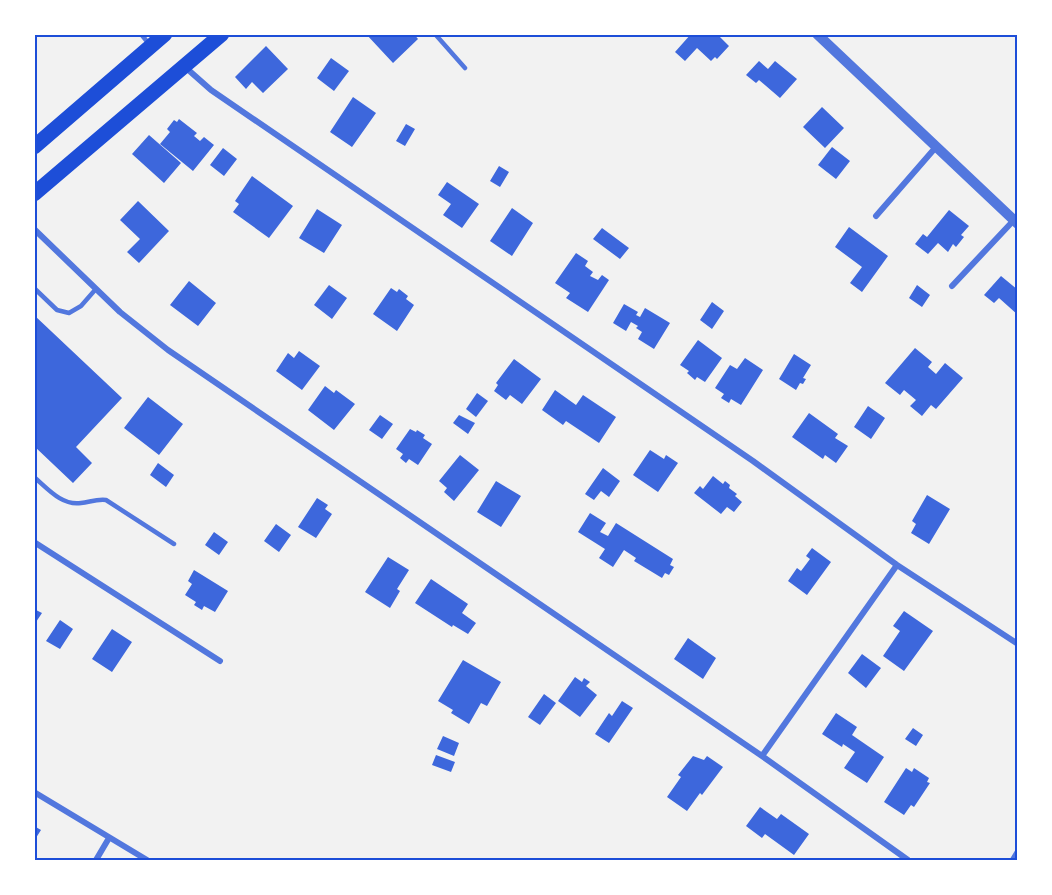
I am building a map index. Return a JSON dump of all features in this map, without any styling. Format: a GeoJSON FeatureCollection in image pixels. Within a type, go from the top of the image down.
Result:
{"type":"FeatureCollection","features":[{"type":"Feature","properties":{"kind":"main road"},"geometry":{"type":"LineString","coordinates":[[34,147],[165,34]]}},
{"type":"Feature","properties":{"kind":"main road"},"geometry":{"type":"LineString","coordinates":[[34,194],[222,34]]}},
{"type":"Feature","properties":{"kind":"street"},"geometry":{"type":"LineString","coordinates":[[817,34],[1016,222],[952,286]]}},
{"type":"Feature","properties":{"kind":"street"},"geometry":{"type":"LineString","coordinates":[[184,67],[211,90],[753,462],[897,565],[1017,644]]}},
{"type":"Feature","properties":{"kind":"street"},"geometry":{"type":"LineString","coordinates":[[876,216],[936,147]]}},
{"type":"Feature","properties":{"kind":"street"},"geometry":{"type":"LineString","coordinates":[[34,229],[132,323],[186,363],[762,756],[908,861]]}},
{"type":"Feature","properties":{"kind":"street"},"geometry":{"type":"LineString","coordinates":[[34,542],[220,661]]}},
{"type":"Feature","properties":{"kind":"street"},"geometry":{"type":"LineString","coordinates":[[762,756],[897,565]]}},
{"type":"Feature","properties":{"kind":"street"},"geometry":{"type":"LineString","coordinates":[[34,792],[147,861]]}},
{"type":"Feature","properties":{"kind":"street"},"geometry":{"type":"LineString","coordinates":[[96,861],[109,838]]}},
{"type":"Feature","properties":{"kind":"lane"},"geometry":{"type":"LineString","coordinates":[[141,34],[152,46]]}},
{"type":"Feature","properties":{"kind":"lane"},"geometry":{"type":"LineString","coordinates":[[435,34],[465,68]]}},
{"type":"Feature","properties":{"kind":"lane"},"geometry":{"type":"LineString","coordinates":[[34,288],[57,310],[69,313],[81,306],[95,290]]}},
{"type":"Feature","properties":{"kind":"lane"},"geometry":{"type":"LineString","coordinates":[[34,477],[68,503],[81,503],[95,499],[106,500],[174,544]]}},
{"type":"Feature","properties":{"kind":"lane"},"geometry":{"type":"LineString","coordinates":[[1012,861],[1017,850]]}},
{"type":"Feature","properties":{"kind":"building"},"geometry":{"type":"Polygon","coordinates":[[[366,34],[414,34],[418,39],[393,63],[366,34]]]}},
{"type":"Feature","properties":{"kind":"building"},"geometry":{"type":"Polygon","coordinates":[[[691,34],[717,34],[729,46],[717,59],[715,57],[711,61],[697,48],[685,61],[675,52],[691,34]]]}},
{"type":"Feature","properties":{"kind":"building"},"geometry":{"type":"Polygon","coordinates":[[[266,46],[288,69],[263,93],[252,82],[246,89],[235,77],[266,46]]]}},
{"type":"Feature","properties":{"kind":"building"},"geometry":{"type":"Polygon","coordinates":[[[331,58],[349,71],[334,91],[317,78],[331,58]]]}},
{"type":"Feature","properties":{"kind":"building"},"geometry":{"type":"Polygon","coordinates":[[[759,61],[768,69],[775,61],[797,79],[780,98],[759,80],[756,83],[746,75],[759,61]]]}},
{"type":"Feature","properties":{"kind":"building"},"geometry":{"type":"Polygon","coordinates":[[[353,97],[376,113],[352,147],[330,132],[353,97]]]}},
{"type":"Feature","properties":{"kind":"building"},"geometry":{"type":"Polygon","coordinates":[[[822,107],[844,128],[825,148],[803,127],[822,107]]]}},
{"type":"Feature","properties":{"kind":"building"},"geometry":{"type":"Polygon","coordinates":[[[179,119],[197,133],[194,136],[200,141],[204,137],[214,145],[193,171],[160,144],[170,132],[167,129],[174,120],[177,122],[179,119]]]}},
{"type":"Feature","properties":{"kind":"building"},"geometry":{"type":"Polygon","coordinates":[[[406,124],[415,129],[405,146],[396,141],[406,124]]]}},
{"type":"Feature","properties":{"kind":"building"},"geometry":{"type":"Polygon","coordinates":[[[149,135],[181,163],[164,183],[132,154],[149,135]]]}},
{"type":"Feature","properties":{"kind":"building"},"geometry":{"type":"Polygon","coordinates":[[[832,147],[850,161],[836,179],[818,165],[832,147]]]}},
{"type":"Feature","properties":{"kind":"building"},"geometry":{"type":"Polygon","coordinates":[[[223,148],[237,159],[224,176],[210,165],[223,148]]]}},
{"type":"Feature","properties":{"kind":"building"},"geometry":{"type":"Polygon","coordinates":[[[499,166],[509,172],[500,187],[490,181],[499,166]]]}},
{"type":"Feature","properties":{"kind":"building"},"geometry":{"type":"Polygon","coordinates":[[[252,176],[293,206],[269,238],[233,212],[239,204],[235,201],[252,176]]]}},
{"type":"Feature","properties":{"kind":"building"},"geometry":{"type":"Polygon","coordinates":[[[447,182],[479,204],[462,228],[443,215],[451,204],[438,195],[447,182]]]}},
{"type":"Feature","properties":{"kind":"building"},"geometry":{"type":"Polygon","coordinates":[[[138,201],[169,231],[139,263],[127,252],[140,239],[120,220],[138,201]]]}},
{"type":"Feature","properties":{"kind":"building"},"geometry":{"type":"Polygon","coordinates":[[[512,208],[533,223],[512,256],[490,241],[512,208]]]}},
{"type":"Feature","properties":{"kind":"building"},"geometry":{"type":"Polygon","coordinates":[[[317,209],[342,225],[324,253],[299,238],[317,209]]]}},
{"type":"Feature","properties":{"kind":"building"},"geometry":{"type":"Polygon","coordinates":[[[949,210],[969,226],[961,235],[964,237],[956,247],[953,244],[948,252],[938,243],[928,254],[915,244],[923,234],[927,237],[949,210]]]}},
{"type":"Feature","properties":{"kind":"building"},"geometry":{"type":"Polygon","coordinates":[[[849,227],[888,256],[862,292],[850,283],[862,267],[835,247],[849,227]]]}},
{"type":"Feature","properties":{"kind":"building"},"geometry":{"type":"Polygon","coordinates":[[[602,228],[629,248],[620,259],[593,239],[602,228]]]}},
{"type":"Feature","properties":{"kind":"building"},"geometry":{"type":"Polygon","coordinates":[[[576,253],[588,261],[585,266],[593,272],[590,276],[598,280],[602,275],[609,280],[588,312],[566,298],[570,293],[555,283],[576,253]]]}},
{"type":"Feature","properties":{"kind":"building"},"geometry":{"type":"Polygon","coordinates":[[[1001,276],[1018,290],[1018,315],[999,298],[994,303],[984,295],[1001,276]]]}},
{"type":"Feature","properties":{"kind":"building"},"geometry":{"type":"Polygon","coordinates":[[[189,281],[216,303],[198,326],[170,305],[189,281]]]}},
{"type":"Feature","properties":{"kind":"building"},"geometry":{"type":"Polygon","coordinates":[[[329,285],[347,298],[332,319],[314,305],[329,285]]]}},
{"type":"Feature","properties":{"kind":"building"},"geometry":{"type":"Polygon","coordinates":[[[917,285],[930,295],[922,307],[909,298],[917,285]]]}},
{"type":"Feature","properties":{"kind":"building"},"geometry":{"type":"Polygon","coordinates":[[[391,288],[397,292],[399,289],[414,305],[397,331],[373,314],[391,288]]]}},
{"type":"Feature","properties":{"kind":"building"},"geometry":{"type":"Polygon","coordinates":[[[712,302],[724,311],[712,329],[700,320],[712,302]]]}},
{"type":"Feature","properties":{"kind":"building"},"geometry":{"type":"Polygon","coordinates":[[[624,304],[638,312],[636,315],[640,317],[645,308],[670,323],[654,349],[638,339],[642,332],[636,328],[638,326],[631,322],[626,331],[613,323],[624,304]]]}},
{"type":"Feature","properties":{"kind":"building"},"geometry":{"type":"Polygon","coordinates":[[[34,315],[122,398],[76,447],[92,463],[73,483],[34,446],[34,315]]]}},
{"type":"Feature","properties":{"kind":"building"},"geometry":{"type":"Polygon","coordinates":[[[698,340],[722,358],[705,382],[697,377],[695,380],[687,373],[689,371],[680,365],[698,340]]]}},
{"type":"Feature","properties":{"kind":"building"},"geometry":{"type":"Polygon","coordinates":[[[915,348],[932,362],[928,367],[936,374],[945,363],[963,378],[936,409],[931,405],[922,416],[910,406],[916,400],[904,390],[900,395],[885,383],[915,348]]]}},
{"type":"Feature","properties":{"kind":"building"},"geometry":{"type":"Polygon","coordinates":[[[299,351],[320,366],[302,390],[276,371],[288,353],[294,358],[299,351]]]}},
{"type":"Feature","properties":{"kind":"building"},"geometry":{"type":"Polygon","coordinates":[[[794,354],[811,365],[803,378],[806,379],[803,384],[800,383],[796,390],[779,379],[794,354]]]}},
{"type":"Feature","properties":{"kind":"building"},"geometry":{"type":"Polygon","coordinates":[[[745,358],[763,370],[741,405],[731,399],[729,403],[721,398],[724,394],[715,388],[730,365],[737,369],[745,358]]]}},
{"type":"Feature","properties":{"kind":"building"},"geometry":{"type":"Polygon","coordinates":[[[514,359],[541,379],[522,404],[510,395],[506,400],[494,391],[498,385],[496,383],[514,359]]]}},
{"type":"Feature","properties":{"kind":"building"},"geometry":{"type":"Polygon","coordinates":[[[325,386],[334,393],[336,390],[355,404],[334,430],[308,410],[325,386]]]}},
{"type":"Feature","properties":{"kind":"building"},"geometry":{"type":"Polygon","coordinates":[[[555,390],[576,405],[583,395],[616,417],[599,443],[566,421],[563,425],[542,410],[555,390]]]}},
{"type":"Feature","properties":{"kind":"building"},"geometry":{"type":"Polygon","coordinates":[[[477,393],[488,401],[476,417],[466,409],[477,393]]]}},
{"type":"Feature","properties":{"kind":"building"},"geometry":{"type":"Polygon","coordinates":[[[148,397],[183,424],[159,455],[124,428],[148,397]]]}},
{"type":"Feature","properties":{"kind":"building"},"geometry":{"type":"Polygon","coordinates":[[[868,406],[885,418],[871,439],[854,427],[868,406]]]}},
{"type":"Feature","properties":{"kind":"building"},"geometry":{"type":"Polygon","coordinates":[[[809,413],[838,434],[835,438],[848,446],[836,463],[825,455],[823,459],[792,437],[809,413]]]}},
{"type":"Feature","properties":{"kind":"building"},"geometry":{"type":"Polygon","coordinates":[[[380,415],[393,424],[382,439],[369,430],[380,415]]]}},
{"type":"Feature","properties":{"kind":"building"},"geometry":{"type":"Polygon","coordinates":[[[459,415],[475,423],[468,434],[453,423],[459,415]]]}},
{"type":"Feature","properties":{"kind":"building"},"geometry":{"type":"Polygon","coordinates":[[[410,429],[425,435],[423,438],[432,444],[418,465],[409,459],[406,463],[400,458],[403,454],[396,449],[410,429]]]}},
{"type":"Feature","properties":{"kind":"building"},"geometry":{"type":"Polygon","coordinates":[[[650,450],[664,459],[666,455],[678,463],[658,492],[633,475],[650,450]]]}},
{"type":"Feature","properties":{"kind":"building"},"geometry":{"type":"Polygon","coordinates":[[[460,455],[479,470],[454,501],[444,492],[447,488],[439,481],[460,455]]]}},
{"type":"Feature","properties":{"kind":"building"},"geometry":{"type":"Polygon","coordinates":[[[158,463],[174,475],[166,487],[150,475],[158,463]]]}},
{"type":"Feature","properties":{"kind":"building"},"geometry":{"type":"Polygon","coordinates":[[[603,468],[620,481],[609,497],[601,491],[594,500],[585,494],[603,468]]]}},
{"type":"Feature","properties":{"kind":"building"},"geometry":{"type":"Polygon","coordinates":[[[713,476],[723,484],[725,481],[730,485],[729,488],[742,502],[734,512],[727,507],[721,514],[694,493],[700,486],[703,489],[713,476]]]}},
{"type":"Feature","properties":{"kind":"building"},"geometry":{"type":"Polygon","coordinates":[[[496,481],[521,496],[501,527],[477,512],[496,481]]]}},
{"type":"Feature","properties":{"kind":"building"},"geometry":{"type":"Polygon","coordinates":[[[927,495],[950,509],[929,544],[911,533],[916,524],[912,521],[927,495]]]}},
{"type":"Feature","properties":{"kind":"building"},"geometry":{"type":"Polygon","coordinates":[[[317,498],[328,505],[325,509],[332,514],[316,538],[298,527],[317,498]]]}},
{"type":"Feature","properties":{"kind":"building"},"geometry":{"type":"Polygon","coordinates":[[[590,513],[606,523],[600,532],[608,536],[616,523],[673,559],[670,565],[674,567],[669,575],[665,573],[662,578],[634,561],[636,558],[624,550],[613,567],[599,558],[605,549],[578,532],[590,513]]]}},
{"type":"Feature","properties":{"kind":"building"},"geometry":{"type":"Polygon","coordinates":[[[276,524],[291,535],[279,552],[264,541],[276,524]]]}},
{"type":"Feature","properties":{"kind":"building"},"geometry":{"type":"Polygon","coordinates":[[[214,532],[228,542],[219,555],[205,545],[214,532]]]}},
{"type":"Feature","properties":{"kind":"building"},"geometry":{"type":"Polygon","coordinates":[[[812,548],[831,562],[807,595],[788,581],[797,568],[801,571],[810,559],[806,556],[812,548]]]}},
{"type":"Feature","properties":{"kind":"building"},"geometry":{"type":"Polygon","coordinates":[[[388,557],[409,570],[397,589],[400,591],[390,608],[365,592],[388,557]]]}},
{"type":"Feature","properties":{"kind":"building"},"geometry":{"type":"Polygon","coordinates":[[[194,570],[228,591],[215,612],[204,606],[202,610],[194,605],[196,602],[185,595],[192,584],[188,581],[194,570]]]}},
{"type":"Feature","properties":{"kind":"building"},"geometry":{"type":"Polygon","coordinates":[[[431,579],[468,604],[462,613],[476,623],[468,634],[453,625],[452,627],[415,603],[431,579]]]}},
{"type":"Feature","properties":{"kind":"building"},"geometry":{"type":"Polygon","coordinates":[[[34,609],[42,613],[34,625],[34,609]]]}},
{"type":"Feature","properties":{"kind":"building"},"geometry":{"type":"Polygon","coordinates":[[[904,611],[933,631],[904,671],[883,656],[900,631],[893,626],[904,611]]]}},
{"type":"Feature","properties":{"kind":"building"},"geometry":{"type":"Polygon","coordinates":[[[60,620],[73,629],[60,649],[46,641],[60,620]]]}},
{"type":"Feature","properties":{"kind":"building"},"geometry":{"type":"Polygon","coordinates":[[[112,629],[132,642],[112,672],[92,659],[112,629]]]}},
{"type":"Feature","properties":{"kind":"building"},"geometry":{"type":"Polygon","coordinates":[[[688,638],[716,658],[703,679],[674,659],[688,638]]]}},
{"type":"Feature","properties":{"kind":"building"},"geometry":{"type":"Polygon","coordinates":[[[862,654],[881,668],[866,688],[848,673],[862,654]]]}},
{"type":"Feature","properties":{"kind":"building"},"geometry":{"type":"Polygon","coordinates":[[[463,660],[501,682],[487,706],[481,703],[469,724],[451,713],[453,710],[438,701],[463,660]]]}},
{"type":"Feature","properties":{"kind":"building"},"geometry":{"type":"Polygon","coordinates":[[[575,677],[582,682],[584,678],[590,682],[586,686],[597,695],[580,717],[558,701],[575,677]]]}},
{"type":"Feature","properties":{"kind":"building"},"geometry":{"type":"Polygon","coordinates":[[[544,694],[556,703],[540,725],[528,717],[544,694]]]}},
{"type":"Feature","properties":{"kind":"building"},"geometry":{"type":"Polygon","coordinates":[[[622,701],[633,708],[609,743],[595,734],[609,713],[612,716],[622,701]]]}},
{"type":"Feature","properties":{"kind":"building"},"geometry":{"type":"Polygon","coordinates":[[[836,713],[857,727],[852,735],[884,757],[867,783],[844,768],[855,752],[843,744],[842,747],[822,734],[836,713]]]}},
{"type":"Feature","properties":{"kind":"building"},"geometry":{"type":"Polygon","coordinates":[[[913,728],[923,735],[916,746],[905,739],[913,728]]]}},
{"type":"Feature","properties":{"kind":"building"},"geometry":{"type":"Polygon","coordinates":[[[443,736],[459,743],[454,756],[437,749],[443,736]]]}},
{"type":"Feature","properties":{"kind":"building"},"geometry":{"type":"Polygon","coordinates":[[[436,755],[455,762],[451,772],[432,765],[436,755]]]}},
{"type":"Feature","properties":{"kind":"building"},"geometry":{"type":"Polygon","coordinates":[[[693,756],[704,760],[707,756],[723,767],[687,811],[667,797],[681,777],[678,775],[693,756]]]}},
{"type":"Feature","properties":{"kind":"building"},"geometry":{"type":"Polygon","coordinates":[[[906,768],[912,772],[914,768],[929,778],[927,782],[930,783],[914,807],[911,805],[904,815],[884,802],[906,768]]]}},
{"type":"Feature","properties":{"kind":"building"},"geometry":{"type":"Polygon","coordinates":[[[760,807],[777,819],[781,814],[809,834],[794,855],[765,834],[762,838],[746,826],[760,807]]]}},
{"type":"Feature","properties":{"kind":"building"},"geometry":{"type":"Polygon","coordinates":[[[34,826],[41,830],[34,841],[34,826]]]}}]}
